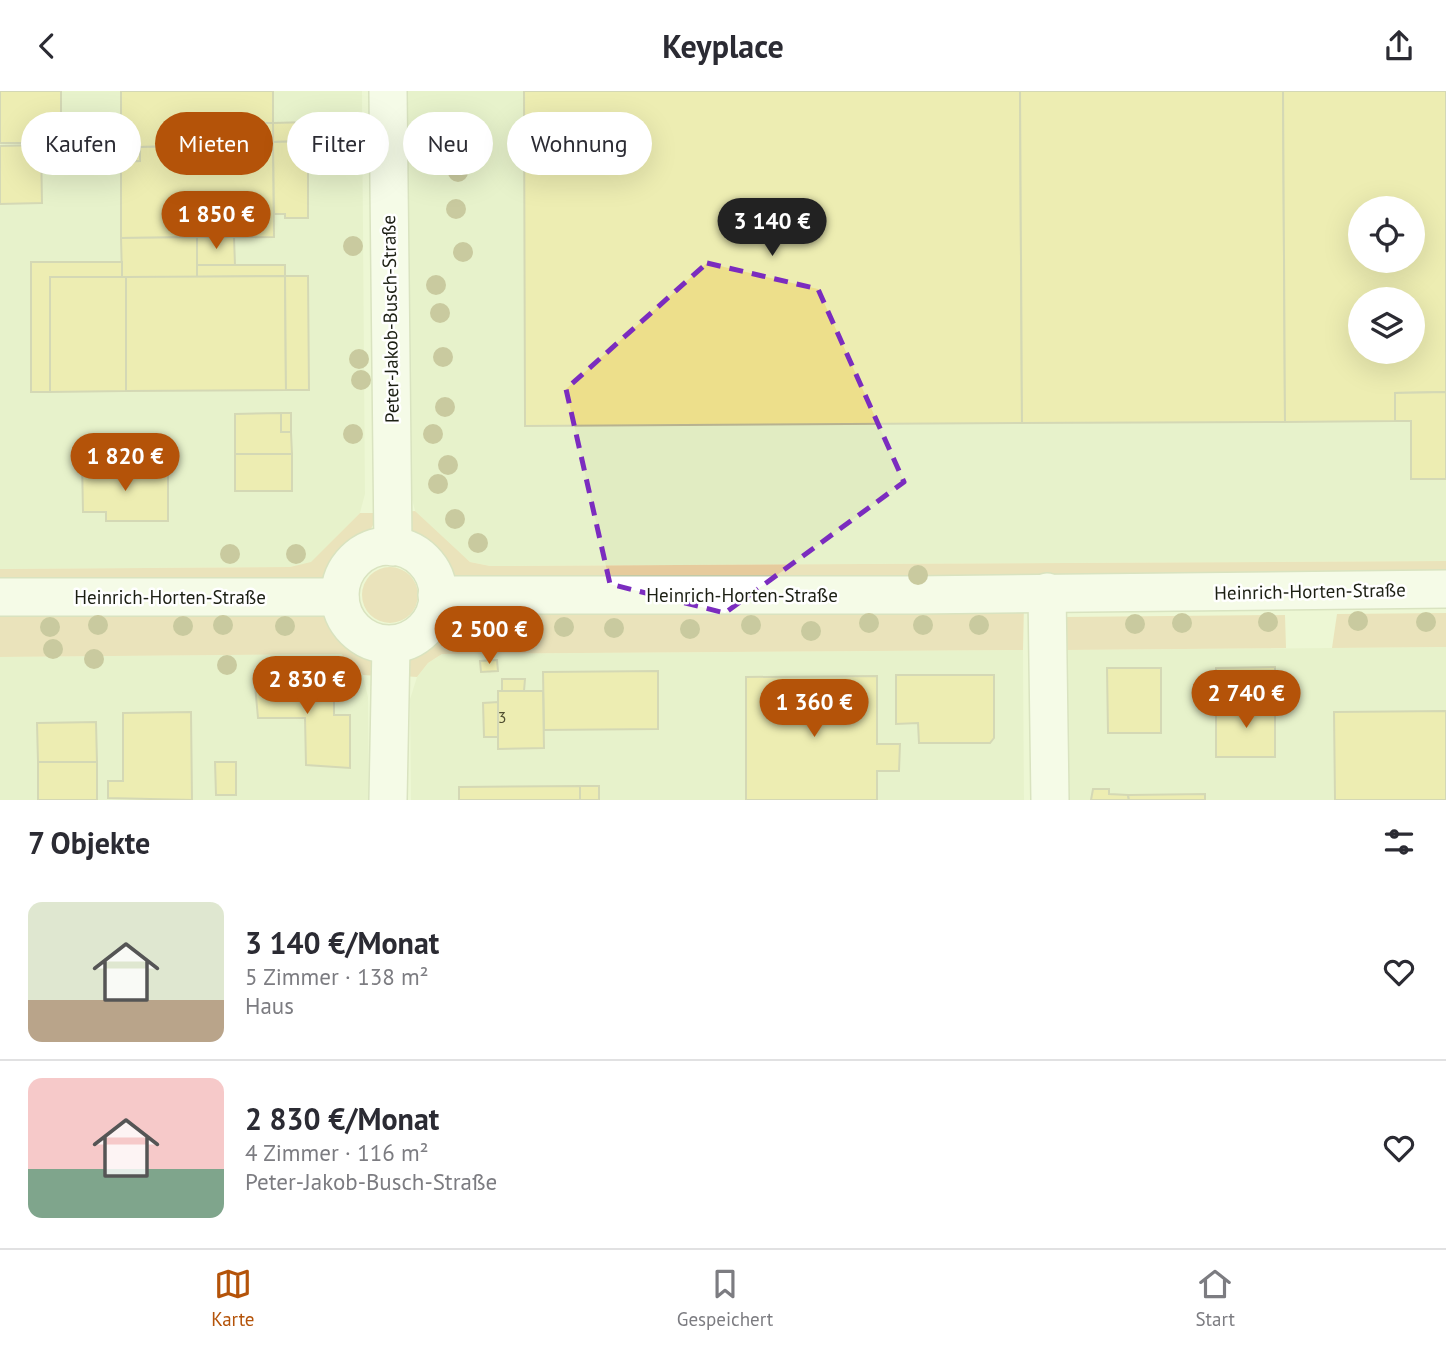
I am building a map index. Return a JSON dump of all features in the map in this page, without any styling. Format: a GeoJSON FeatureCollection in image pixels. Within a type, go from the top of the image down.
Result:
{"type":"FeatureCollection","features":[{"type":"Feature","properties":{"kind":"street","name":"Peter-Jakob-Busch-Straße"},"geometry":{"type":"LineString","coordinates":[[388,91],[393,547]]}},
{"type":"Feature","properties":{"kind":"street"},"geometry":{"type":"LineString","coordinates":[[393,547],[419,557],[435,581],[438,595],[436,610],[429,623],[412,638],[391,645],[362,637],[342,613],[340,597],[341,583],[355,560],[366,552],[393,547]]}},
{"type":"Feature","properties":{"kind":"street","name":"Heinrich-Horten-Straße"},"geometry":{"type":"LineString","coordinates":[[438,595],[1446,589]]}},
{"type":"Feature","properties":{"kind":"street"},"geometry":{"type":"LineString","coordinates":[[1047,592],[1050,800]]}},
{"type":"Feature","properties":{"kind":"street","name":"Heinrich-Horten-Straße"},"geometry":{"type":"LineString","coordinates":[[0,597],[340,597]]}},
{"type":"Feature","properties":{"kind":"street"},"geometry":{"type":"LineString","coordinates":[[388,800],[391,645]]}},
{"type":"Feature","properties":{"kind":"highlighted area"},"geometry":{"type":"Polygon","coordinates":[[[707,263],[818,289],[904,482],[725,613],[610,584],[566,389],[707,263]]]}},
{"type":"Feature","properties":{"kind":"shaded area"},"geometry":{"type":"Polygon","coordinates":[[[0,91],[362,91],[362,112],[287,112],[287,175],[363,175],[365,494],[360,513],[311,563],[290,567],[0,569],[0,91]]]}},
{"type":"Feature","properties":{"kind":"shaded area"},"geometry":{"type":"Polygon","coordinates":[[[407,91],[1446,91],[1446,561],[490,566],[470,562],[415,511],[410,491],[408,175],[493,175],[493,112],[407,112],[407,91]]]}},
{"type":"Feature","properties":{"kind":"shaded area"},"geometry":{"type":"Polygon","coordinates":[[[415,511],[470,562],[490,566],[1446,561],[1446,577],[471,583],[449,571],[420,545],[402,512],[415,511]]]}},
{"type":"Feature","properties":{"kind":"shaded area"},"geometry":{"type":"Polygon","coordinates":[[[360,513],[378,513],[369,533],[337,569],[319,581],[0,587],[0,569],[290,567],[311,562],[360,513]]]}},
{"type":"Feature","properties":{"kind":"shaded area"},"geometry":{"type":"Polygon","coordinates":[[[384,567],[396,567],[406,571],[414,579],[418,595],[414,611],[406,619],[396,623],[384,623],[374,619],[366,611],[362,601],[362,589],[366,579],[374,571],[384,567]]]}},
{"type":"Feature","properties":{"kind":"shaded area"},"geometry":{"type":"Polygon","coordinates":[[[1024,604],[1023,650],[442,654],[428,663],[417,677],[402,676],[412,651],[435,634],[454,612],[1024,604]]]}},
{"type":"Feature","properties":{"kind":"shaded area"},"geometry":{"type":"Polygon","coordinates":[[[0,608],[328,613],[371,654],[379,676],[363,675],[341,654],[0,657],[0,608]]]}},
{"type":"Feature","properties":{"kind":"shaded area"},"geometry":{"type":"Polygon","coordinates":[[[1446,613],[1446,647],[1332,648],[1337,614],[1446,613]]]}},
{"type":"Feature","properties":{"kind":"shaded area"},"geometry":{"type":"Polygon","coordinates":[[[1285,615],[1286,648],[1065,650],[1064,617],[1285,615]]]}},
{"type":"Feature","properties":{"kind":"shaded area"},"geometry":{"type":"Polygon","coordinates":[[[1446,647],[1446,800],[1066,800],[1065,650],[1446,647]]]}},
{"type":"Feature","properties":{"kind":"shaded area"},"geometry":{"type":"Polygon","coordinates":[[[1023,650],[1024,800],[411,800],[410,699],[417,677],[428,663],[442,654],[1023,650]]]}},
{"type":"Feature","properties":{"kind":"shaded area"},"geometry":{"type":"Polygon","coordinates":[[[341,654],[363,675],[368,697],[369,800],[0,800],[0,657],[341,654]]]}},
{"type":"Feature","properties":{"kind":"building"},"geometry":{"type":"Polygon","coordinates":[[[0,91],[61,91],[61,112],[21,112],[21,143],[0,143],[0,91]]]}},
{"type":"Feature","properties":{"kind":"building"},"geometry":{"type":"Polygon","coordinates":[[[121,91],[273,91],[273,112],[155,112],[155,147],[141,147],[141,112],[121,112],[121,91]]]}},
{"type":"Feature","properties":{"kind":"building"},"geometry":{"type":"Polygon","coordinates":[[[524,91],[1020,91],[1022,423],[525,426],[524,175],[652,175],[652,112],[524,112],[524,91]]]}},
{"type":"Feature","properties":{"kind":"building"},"geometry":{"type":"Polygon","coordinates":[[[1020,91],[1283,91],[1285,422],[1022,423],[1020,91]]]}},
{"type":"Feature","properties":{"kind":"building"},"geometry":{"type":"Polygon","coordinates":[[[1283,91],[1446,91],[1446,392],[1395,393],[1395,421],[1285,422],[1283,91]]]}},
{"type":"Feature","properties":{"kind":"building"},"geometry":{"type":"Polygon","coordinates":[[[273,123],[287,123],[287,142],[273,142],[273,123]]]}},
{"type":"Feature","properties":{"kind":"building"},"geometry":{"type":"Polygon","coordinates":[[[273,123],[274,237],[121,238],[121,175],[141,175],[141,147],[155,147],[155,175],[273,175],[273,123]]]}},
{"type":"Feature","properties":{"kind":"building"},"geometry":{"type":"Polygon","coordinates":[[[273,142],[287,142],[287,175],[308,175],[308,218],[285,218],[285,214],[274,214],[273,142]]]}},
{"type":"Feature","properties":{"kind":"building"},"geometry":{"type":"Polygon","coordinates":[[[21,145],[21,175],[42,175],[42,203],[0,204],[0,146],[21,145]]]}},
{"type":"Feature","properties":{"kind":"building"},"geometry":{"type":"Polygon","coordinates":[[[197,237],[234,237],[235,265],[197,265],[197,237]]]}},
{"type":"Feature","properties":{"kind":"building"},"geometry":{"type":"Polygon","coordinates":[[[197,237],[197,277],[122,277],[121,238],[197,237]]]}},
{"type":"Feature","properties":{"kind":"building"},"geometry":{"type":"Polygon","coordinates":[[[31,262],[122,262],[122,277],[50,277],[50,392],[31,392],[31,262]]]}},
{"type":"Feature","properties":{"kind":"building"},"geometry":{"type":"Polygon","coordinates":[[[197,265],[285,265],[285,276],[197,277],[197,265]]]}},
{"type":"Feature","properties":{"kind":"building"},"geometry":{"type":"Polygon","coordinates":[[[285,276],[286,390],[126,391],[126,277],[285,276]]]}},
{"type":"Feature","properties":{"kind":"building"},"geometry":{"type":"Polygon","coordinates":[[[285,276],[308,276],[309,390],[286,390],[285,276]]]}},
{"type":"Feature","properties":{"kind":"building"},"geometry":{"type":"Polygon","coordinates":[[[50,277],[126,277],[126,391],[50,392],[50,277]]]}},
{"type":"Feature","properties":{"kind":"building"},"geometry":{"type":"Polygon","coordinates":[[[1446,392],[1446,479],[1411,479],[1411,421],[1395,421],[1395,393],[1446,392]]]}},
{"type":"Feature","properties":{"kind":"building"},"geometry":{"type":"Polygon","coordinates":[[[281,413],[281,432],[291,432],[292,454],[235,454],[235,414],[281,413]]]}},
{"type":"Feature","properties":{"kind":"building"},"geometry":{"type":"Polygon","coordinates":[[[281,413],[291,413],[291,432],[281,432],[281,413]]]}},
{"type":"Feature","properties":{"kind":"building"},"geometry":{"type":"Polygon","coordinates":[[[235,454],[292,454],[292,491],[235,491],[235,454]]]}},
{"type":"Feature","properties":{"kind":"building"},"geometry":{"type":"Polygon","coordinates":[[[82,462],[106,462],[106,470],[168,470],[168,521],[106,521],[106,512],[83,512],[82,462]]]}},
{"type":"Feature","properties":{"kind":"building"},"geometry":{"type":"Polygon","coordinates":[[[497,660],[498,671],[481,672],[480,661],[497,660]]]}},
{"type":"Feature","properties":{"kind":"building"},"geometry":{"type":"Polygon","coordinates":[[[1275,667],[1275,703],[1216,703],[1216,668],[1275,667]]]}},
{"type":"Feature","properties":{"kind":"building"},"geometry":{"type":"Polygon","coordinates":[[[1107,668],[1161,668],[1161,733],[1108,733],[1107,668]]]}},
{"type":"Feature","properties":{"kind":"building"},"geometry":{"type":"Polygon","coordinates":[[[658,671],[658,729],[544,730],[543,672],[658,671]]]}},
{"type":"Feature","properties":{"kind":"building"},"geometry":{"type":"Polygon","coordinates":[[[254,674],[308,674],[308,689],[324,689],[328,685],[338,694],[334,698],[334,715],[350,715],[350,768],[306,765],[305,718],[258,718],[254,674]]]}},
{"type":"Feature","properties":{"kind":"building"},"geometry":{"type":"Polygon","coordinates":[[[896,675],[994,675],[994,738],[990,743],[919,743],[918,723],[896,724],[896,675]]]}},
{"type":"Feature","properties":{"kind":"building"},"geometry":{"type":"Polygon","coordinates":[[[877,676],[877,744],[900,744],[899,771],[877,771],[877,800],[746,800],[746,677],[877,676]]]}},
{"type":"Feature","properties":{"kind":"building"},"geometry":{"type":"Polygon","coordinates":[[[502,679],[525,679],[524,691],[502,691],[502,679]]]}},
{"type":"Feature","properties":{"kind":"building"},"geometry":{"type":"Polygon","coordinates":[[[498,691],[543,691],[544,748],[498,749],[498,691]]]}},
{"type":"Feature","properties":{"kind":"building"},"geometry":{"type":"Polygon","coordinates":[[[498,702],[498,737],[484,737],[483,703],[498,702]]]}},
{"type":"Feature","properties":{"kind":"building"},"geometry":{"type":"Polygon","coordinates":[[[1216,703],[1275,703],[1275,757],[1216,757],[1216,703]]]}},
{"type":"Feature","properties":{"kind":"building"},"geometry":{"type":"Polygon","coordinates":[[[1446,711],[1446,800],[1335,800],[1334,712],[1446,711]]]}},
{"type":"Feature","properties":{"kind":"building"},"geometry":{"type":"Polygon","coordinates":[[[191,712],[192,800],[108,798],[108,781],[123,781],[123,713],[191,712]]]}},
{"type":"Feature","properties":{"kind":"building"},"geometry":{"type":"Polygon","coordinates":[[[96,722],[97,762],[38,762],[37,723],[96,722]]]}},
{"type":"Feature","properties":{"kind":"building"},"geometry":{"type":"Polygon","coordinates":[[[38,762],[97,762],[97,800],[38,800],[38,762]]]}},
{"type":"Feature","properties":{"kind":"building"},"geometry":{"type":"Polygon","coordinates":[[[215,762],[236,762],[236,795],[216,795],[215,762]]]}},
{"type":"Feature","properties":{"kind":"building"},"geometry":{"type":"Polygon","coordinates":[[[580,786],[580,800],[459,800],[459,787],[580,786]]]}},
{"type":"Feature","properties":{"kind":"building"},"geometry":{"type":"Polygon","coordinates":[[[580,786],[599,786],[599,800],[580,800],[580,786]]]}},
{"type":"Feature","properties":{"kind":"building"},"geometry":{"type":"Polygon","coordinates":[[[1093,789],[1109,789],[1109,794],[1128,795],[1129,800],[1091,800],[1093,789]]]}},
{"type":"Feature","properties":{"kind":"building"},"geometry":{"type":"Polygon","coordinates":[[[1205,794],[1205,800],[1129,800],[1128,795],[1205,794]]]}}]}
